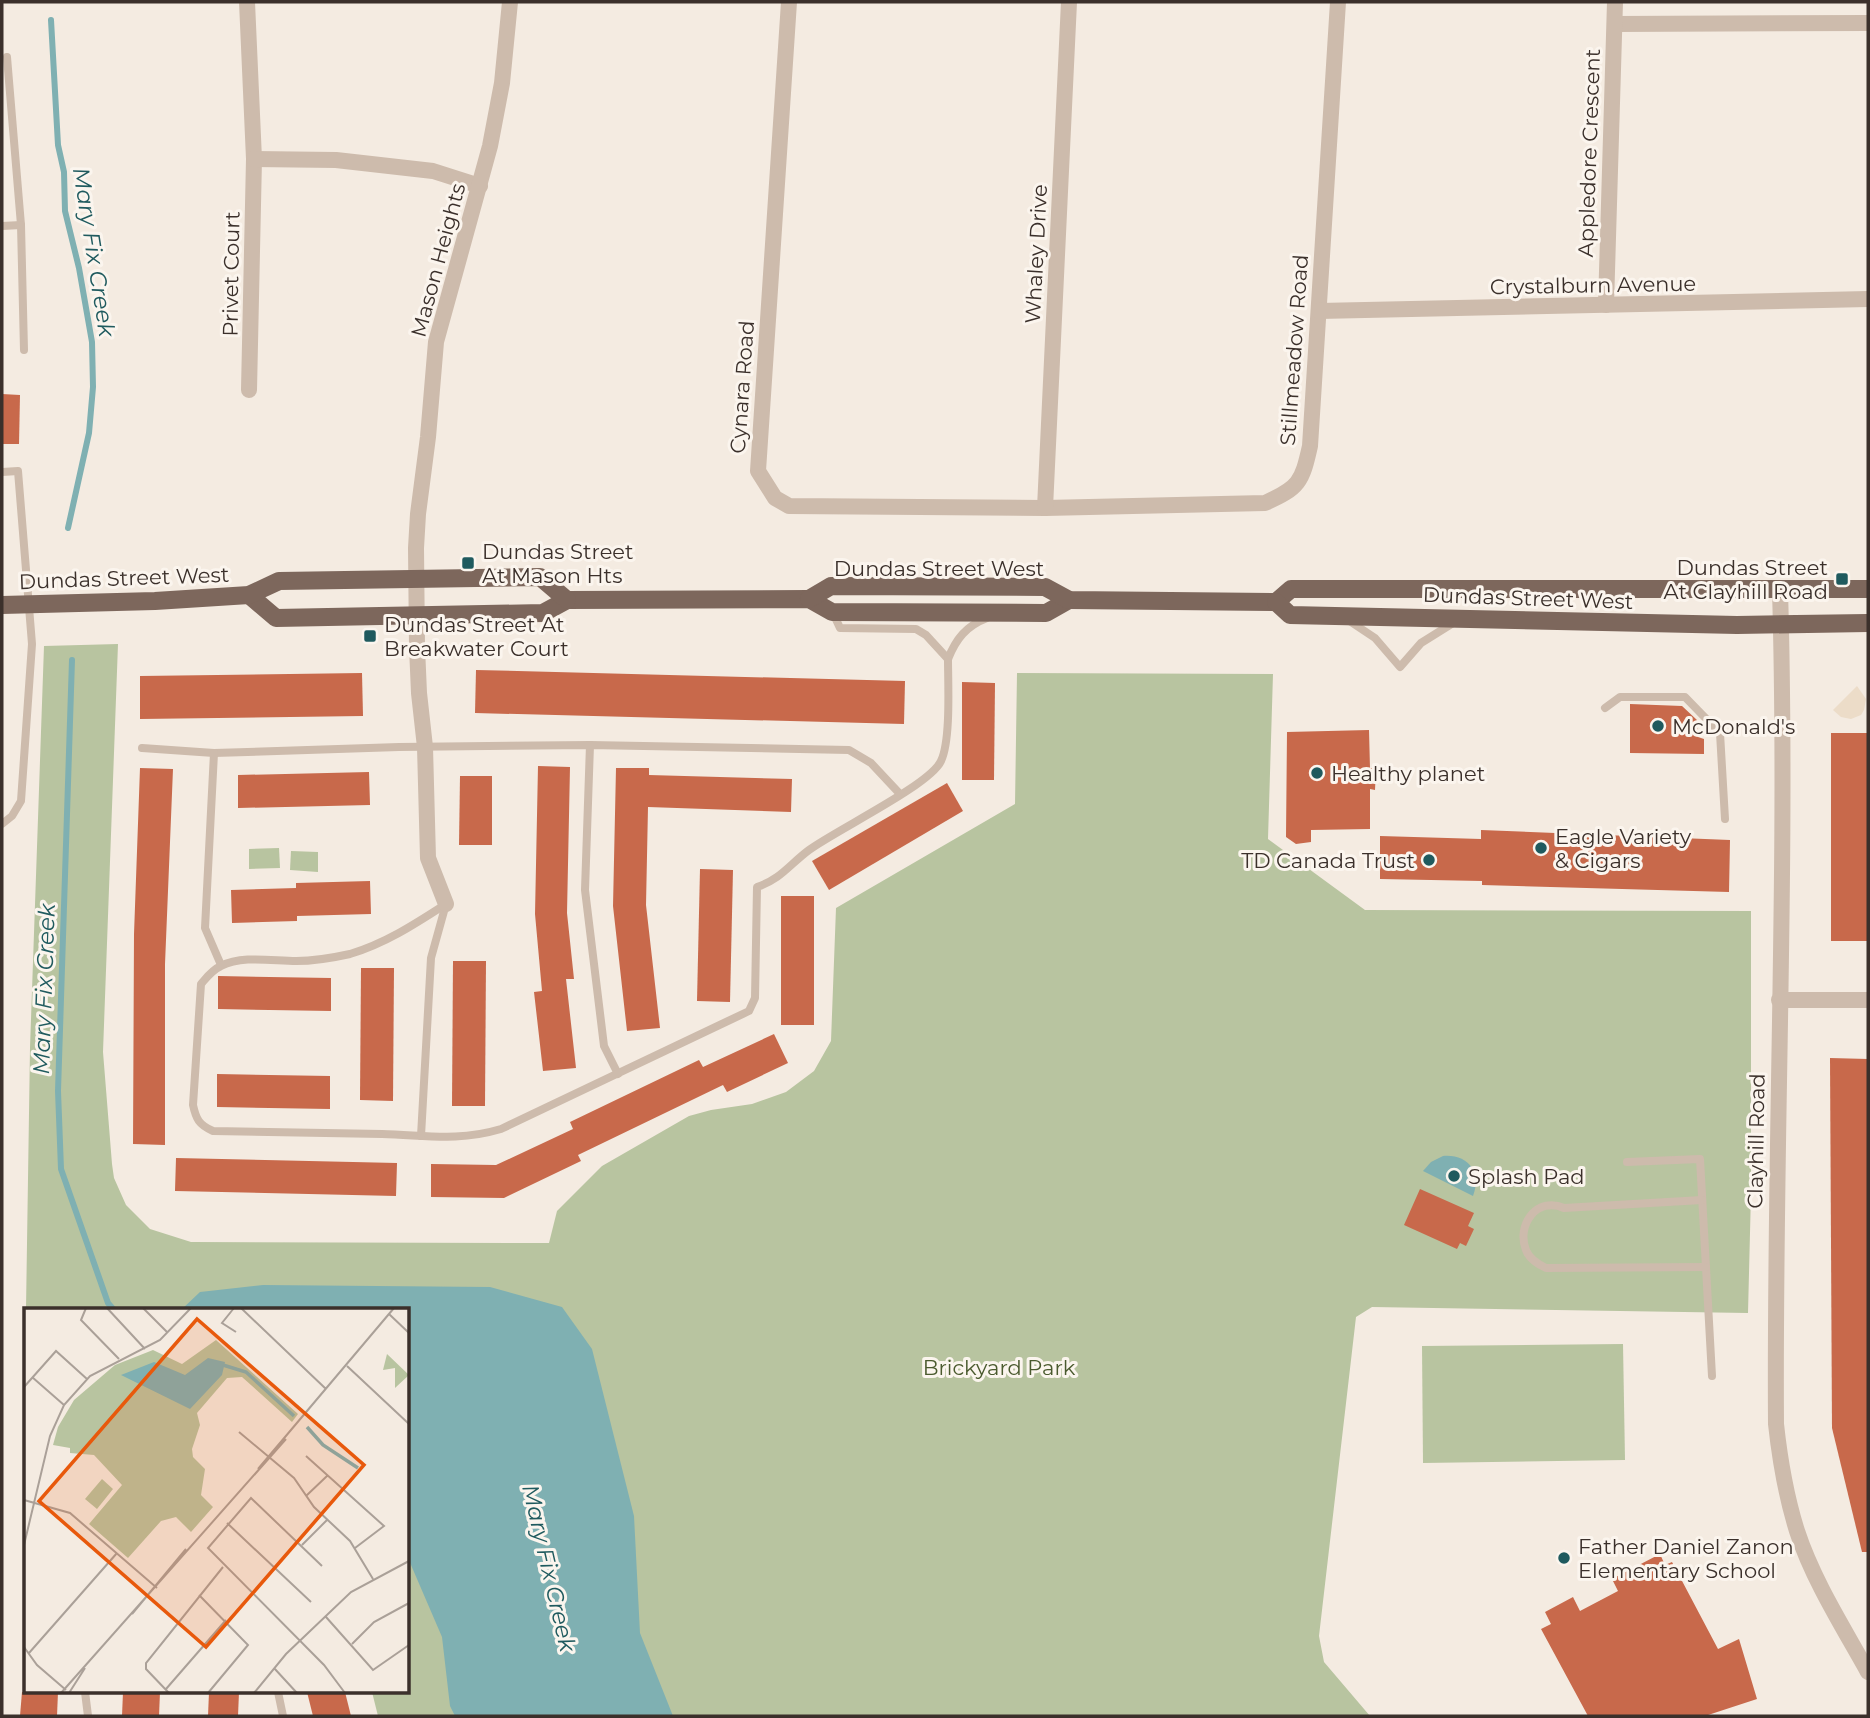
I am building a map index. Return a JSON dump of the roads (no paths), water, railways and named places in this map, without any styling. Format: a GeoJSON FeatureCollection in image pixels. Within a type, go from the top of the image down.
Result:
{"type":"FeatureCollection","features":[{"type":"Feature","properties":{"kind":"main road","name":"Dundas Street West"},"geometry":{"type":"LineString","coordinates":[[2,605],[248,595],[279,581],[416,579],[540,578],[567,600]]}},
{"type":"Feature","properties":{"kind":"main road","name":"Dundas Street West"},"geometry":{"type":"LineString","coordinates":[[810,599],[831,586],[1045,587],[1069,600],[1276,601],[1291,589],[1868,589]]}},
{"type":"Feature","properties":{"kind":"main road","name":"Dundas Street West"},"geometry":{"type":"LineString","coordinates":[[248,595],[276,618],[543,613],[567,600],[810,599],[832,612],[1046,613],[1069,600]]}},
{"type":"Feature","properties":{"kind":"main road","name":"Dundas Street West"},"geometry":{"type":"LineString","coordinates":[[1276,601],[1290,615],[1781,625],[1868,623]]}},
{"type":"Feature","properties":{"kind":"street","name":"Privet Court"},"geometry":{"type":"LineString","coordinates":[[247,2],[254,159],[249,390]]}},
{"type":"Feature","properties":{"kind":"street","name":"Mason Heights"},"geometry":{"type":"LineString","coordinates":[[446,904],[428,858],[425,747],[419,693],[416,579],[418,514],[436,342],[480,186],[502,83],[510,2]]}},
{"type":"Feature","properties":{"kind":"street","name":"Cynara Road"},"geometry":{"type":"LineString","coordinates":[[789,2],[758,471],[775,498],[789,506],[1045,508]]}},
{"type":"Feature","properties":{"kind":"street","name":"Whaley Drive"},"geometry":{"type":"LineString","coordinates":[[1045,508],[1069,2]]}},
{"type":"Feature","properties":{"kind":"street","name":"Stillmeadow Road"},"geometry":{"type":"LineString","coordinates":[[1045,508],[1265,503],[1286,494],[1303,475],[1310,446],[1338,2]]}},
{"type":"Feature","properties":{"kind":"street","name":"Appledore Crescent"},"geometry":{"type":"LineString","coordinates":[[1606,305],[1615,2]]}},
{"type":"Feature","properties":{"kind":"street"},"geometry":{"type":"LineString","coordinates":[[1615,24],[1868,23]]}},
{"type":"Feature","properties":{"kind":"street"},"geometry":{"type":"LineString","coordinates":[[254,159],[336,160],[433,171],[480,186]]}},
{"type":"Feature","properties":{"kind":"street","name":"Crystalburn Avenue"},"geometry":{"type":"LineString","coordinates":[[1319,311],[1868,299]]}},
{"type":"Feature","properties":{"kind":"street","name":"Clayhill Road"},"geometry":{"type":"LineString","coordinates":[[1780,590],[1783,809],[1776,1411],[1782,1477],[1798,1534],[1822,1587],[1868,1672]]}},
{"type":"Feature","properties":{"kind":"street"},"geometry":{"type":"LineString","coordinates":[[1779,1000],[1868,1000]]}},
{"type":"Feature","properties":{"kind":"lane"},"geometry":{"type":"LineString","coordinates":[[7,57],[21,225],[24,350]]}},
{"type":"Feature","properties":{"kind":"lane"},"geometry":{"type":"LineString","coordinates":[[2,226],[21,225]]}},
{"type":"Feature","properties":{"kind":"lane"},"geometry":{"type":"LineString","coordinates":[[2,472],[18,471],[32,643],[21,802],[12,816],[2,824]]}},
{"type":"Feature","properties":{"kind":"lane"},"geometry":{"type":"LineString","coordinates":[[832,612],[840,628],[916,629],[926,635],[948,659]]}},
{"type":"Feature","properties":{"kind":"lane"},"geometry":{"type":"LineString","coordinates":[[446,904],[403,932],[348,954],[300,961],[237,961],[221,965],[208,974],[201,984],[193,1105],[196,1119],[202,1126],[213,1131],[456,1138],[477,1136],[501,1129],[749,1011],[755,998],[757,887],[774,882],[807,852],[919,783],[941,762],[946,746],[948,659],[964,631],[1001,612]]}},
{"type":"Feature","properties":{"kind":"lane"},"geometry":{"type":"LineString","coordinates":[[1342,616],[1375,638],[1400,667],[1421,643],[1460,619]]}},
{"type":"Feature","properties":{"kind":"lane"},"geometry":{"type":"LineString","coordinates":[[1605,708],[1620,697],[1685,697],[1720,733],[1725,819]]}},
{"type":"Feature","properties":{"kind":"lane"},"geometry":{"type":"LineString","coordinates":[[142,748],[214,753],[590,745],[849,750],[871,764],[900,794]]}},
{"type":"Feature","properties":{"kind":"lane"},"geometry":{"type":"LineString","coordinates":[[590,745],[585,890],[604,1046],[618,1074]]}},
{"type":"Feature","properties":{"kind":"lane"},"geometry":{"type":"LineString","coordinates":[[214,753],[205,928],[221,965]]}},
{"type":"Feature","properties":{"kind":"lane"},"geometry":{"type":"LineString","coordinates":[[421,1136],[431,958],[446,904]]}},
{"type":"Feature","properties":{"kind":"lane"},"geometry":{"type":"LineString","coordinates":[[1627,1162],[1700,1159],[1712,1376]]}},
{"type":"Feature","properties":{"kind":"lane"},"geometry":{"type":"LineString","coordinates":[[1702,1200],[1564,1208],[1546,1204],[1530,1215],[1524,1236],[1526,1250],[1534,1262],[1556,1270],[1570,1266],[1706,1268]]}},
{"type":"Feature","properties":{"kind":"lane"},"geometry":{"type":"LineString","coordinates":[[85,1694],[88,1716]]}},
{"type":"Feature","properties":{"kind":"lane"},"geometry":{"type":"LineString","coordinates":[[278,1694],[283,1716]]}},
{"type":"Feature","properties":{"kind":"water","name":"Splash Pad"},"geometry":{"type":"Polygon","coordinates":[[[1443,1156],[1460,1158],[1471,1166],[1476,1179],[1473,1196],[1423,1171],[1431,1162],[1443,1156]]]}},
{"type":"Feature","properties":{"kind":"water"},"geometry":{"type":"Polygon","coordinates":[[[263,1285],[490,1287],[562,1307],[592,1349],[634,1516],[640,1633],[673,1716],[455,1716],[450,1706],[442,1637],[410,1563],[410,1308],[183,1308],[200,1292],[263,1285]]]}},
{"type":"Feature","properties":{"kind":"waterway","name":"Mary Fix Creek"},"geometry":{"type":"LineString","coordinates":[[51,20],[58,145],[64,172],[65,211],[79,268],[92,342],[93,387],[89,433],[68,528]]}},
{"type":"Feature","properties":{"kind":"waterway","name":"Mary Fix Creek"},"geometry":{"type":"LineString","coordinates":[[72,660],[58,1091],[61,1169],[108,1303],[112,1308]]}},
{"type":"Feature","properties":{"kind":"place","name":"Dundas Street At Mason Hts"},"geometry":{"type":"Point","coordinates":[468,563]}},
{"type":"Feature","properties":{"kind":"place","name":"Dundas Street At Clayhill Road"},"geometry":{"type":"Point","coordinates":[1842,579]}},
{"type":"Feature","properties":{"kind":"place","name":"Dundas Street At Breakwater Court"},"geometry":{"type":"Point","coordinates":[370,636]}},
{"type":"Feature","properties":{"kind":"place","name":"McDonald's"},"geometry":{"type":"Point","coordinates":[1658,726]}},
{"type":"Feature","properties":{"kind":"place","name":"Healthy planet"},"geometry":{"type":"Point","coordinates":[1317,773]}},
{"type":"Feature","properties":{"kind":"place","name":"Eagle Variety & Cigars"},"geometry":{"type":"Point","coordinates":[1541,848]}},
{"type":"Feature","properties":{"kind":"place","name":"TD Canada Trust"},"geometry":{"type":"Point","coordinates":[1429,860]}},
{"type":"Feature","properties":{"kind":"place","name":"Splash Pad"},"geometry":{"type":"Point","coordinates":[1454,1176]}},
{"type":"Feature","properties":{"kind":"place","name":"Father Daniel Zanon Elementary School"},"geometry":{"type":"Point","coordinates":[1564,1558]}},
{"type":"Feature","properties":{"kind":"park label","name":"Brickyard Park"},"geometry":{"type":"Point","coordinates":[999,1367]}}]}
